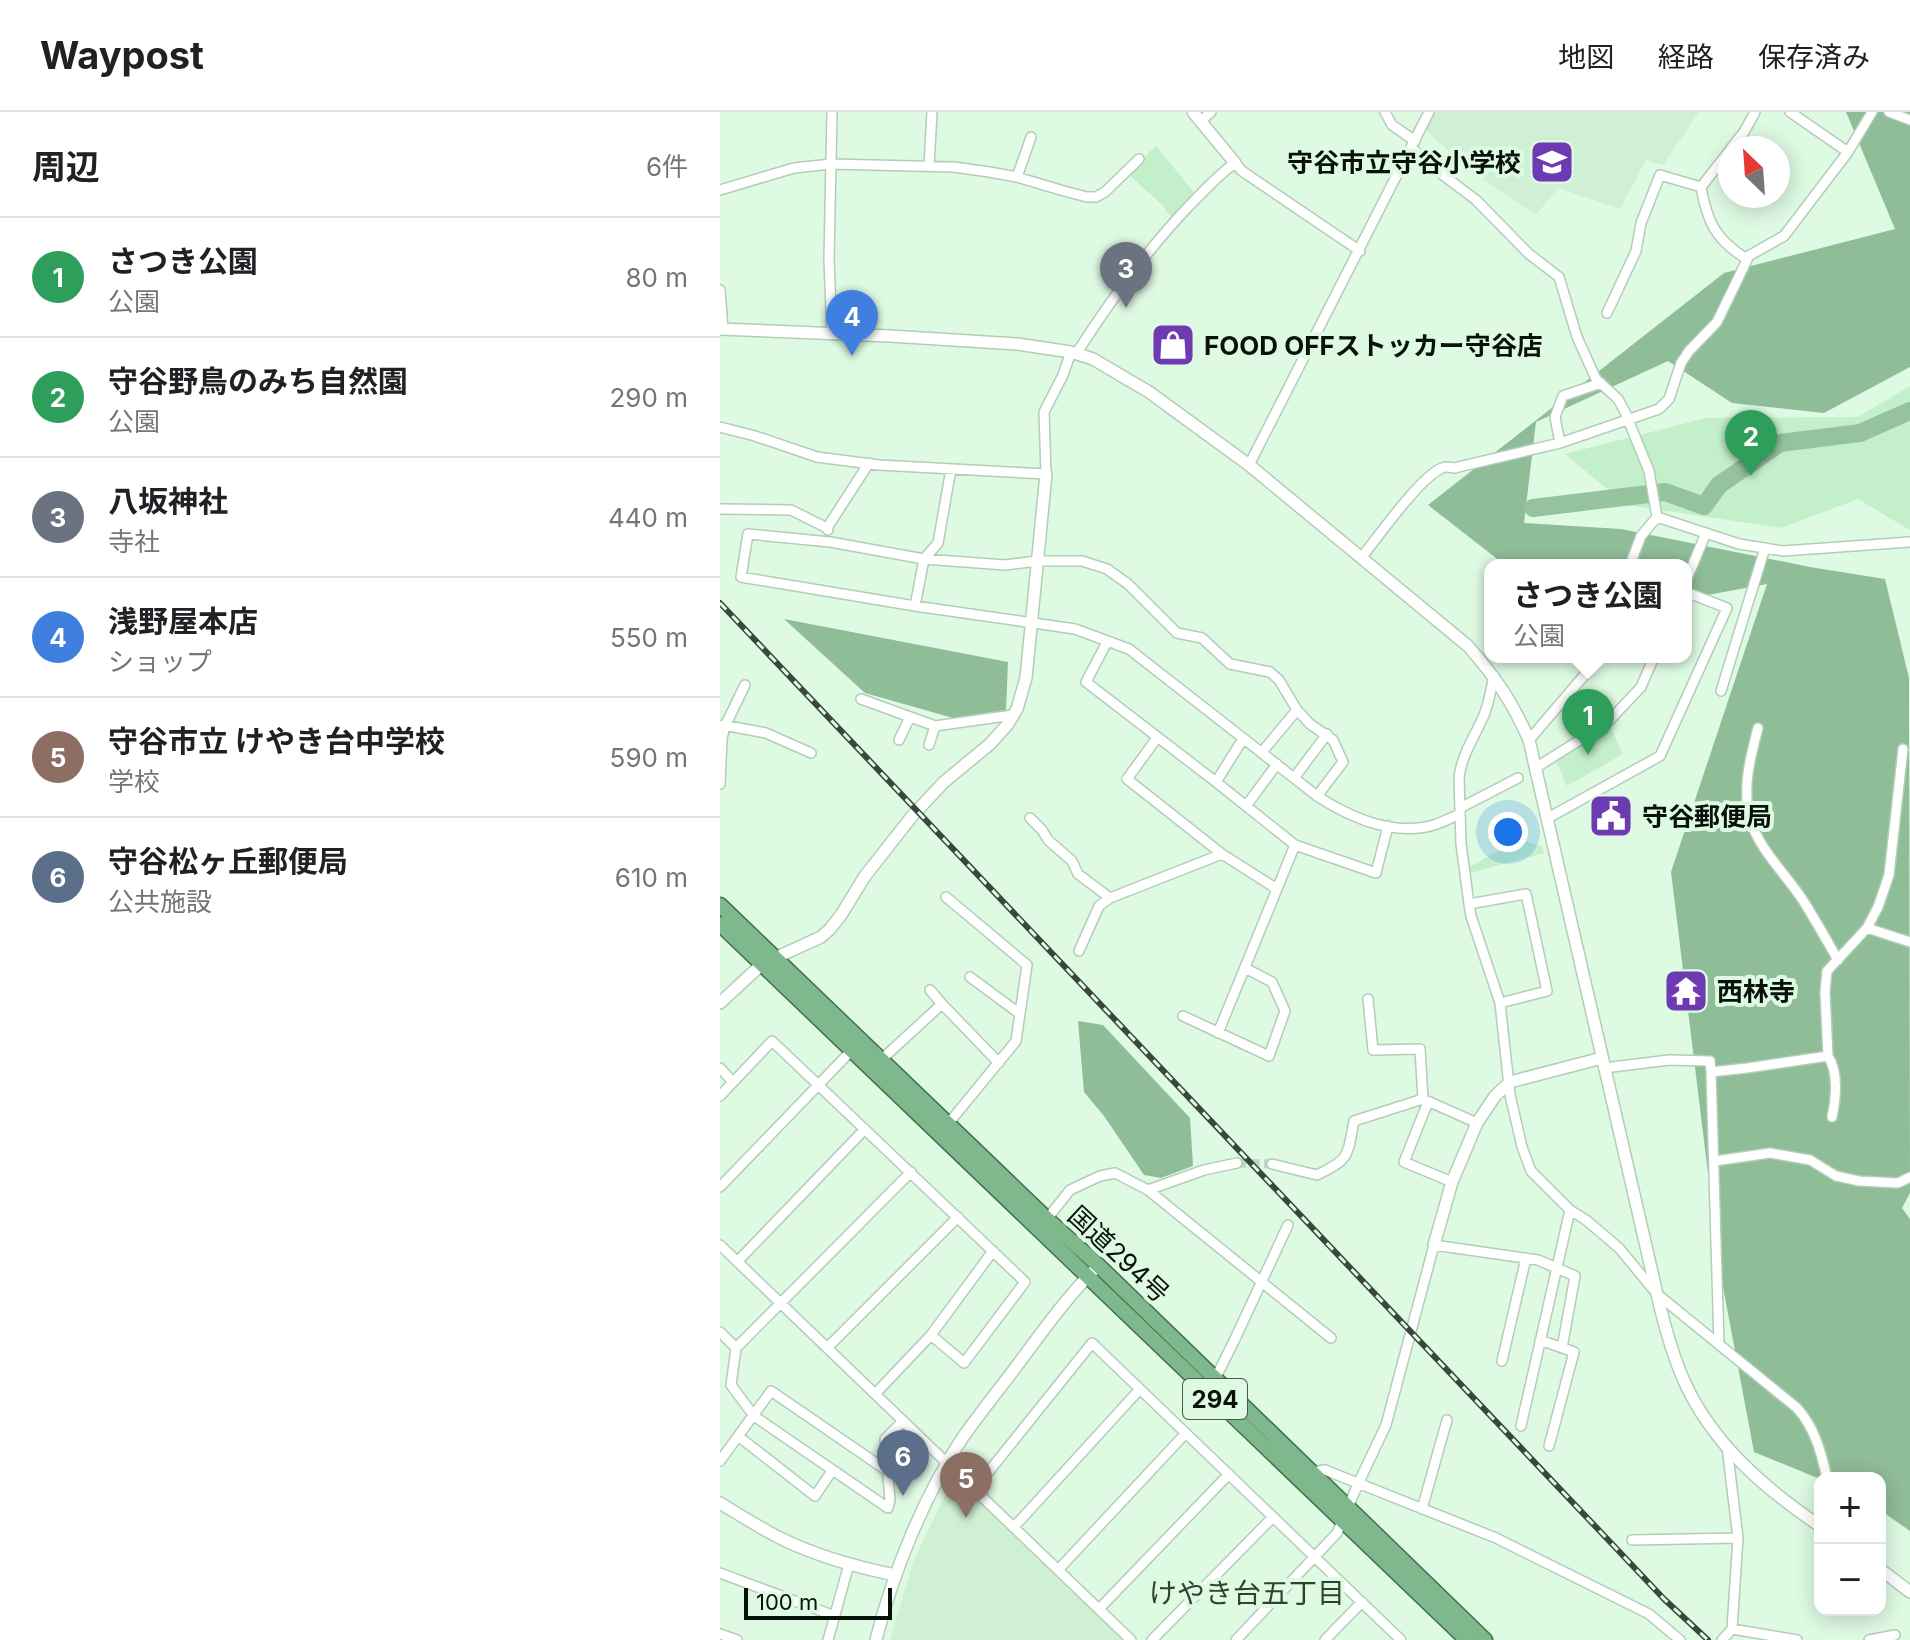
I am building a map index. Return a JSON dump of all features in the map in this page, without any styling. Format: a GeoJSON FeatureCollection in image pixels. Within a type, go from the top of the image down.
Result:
{"type":"FeatureCollection","features":[{"type":"Feature","properties":{"kind":"highway","name":"国道294号"},"geometry":{"type":"LineString","coordinates":[[720,905],[851,1051],[1087,1277],[1311,1472],[1345,1514],[1467,1640]]}},
{"type":"Feature","properties":{"kind":"highway","name":"国道294号"},"geometry":{"type":"LineString","coordinates":[[720,924],[768,961],[881,1060],[1099,1266],[1210,1384],[1345,1514],[1485,1640]]}},
{"type":"Feature","properties":{"kind":"street"},"geometry":{"type":"LineString","coordinates":[[832,112],[829,260],[832,334]]}},
{"type":"Feature","properties":{"kind":"street"},"geometry":{"type":"LineString","coordinates":[[929,166],[932,112]]}},
{"type":"Feature","properties":{"kind":"street"},"geometry":{"type":"LineString","coordinates":[[1211,112],[1197,116],[1242,171],[1360,251]]}},
{"type":"Feature","properties":{"kind":"street"},"geometry":{"type":"LineString","coordinates":[[1385,112],[1392,125],[1431,166],[1476,200],[1529,254],[1559,277],[1577,337],[1596,379],[1618,399],[1649,471],[1657,517],[1641,536],[1632,559]]}},
{"type":"Feature","properties":{"kind":"street"},"geometry":{"type":"LineString","coordinates":[[1249,465],[1429,112]]}},
{"type":"Feature","properties":{"kind":"street"},"geometry":{"type":"LineString","coordinates":[[1741,136],[1755,112]]}},
{"type":"Feature","properties":{"kind":"street"},"geometry":{"type":"LineString","coordinates":[[1790,112],[1848,152]]}},
{"type":"Feature","properties":{"kind":"street"},"geometry":{"type":"LineString","coordinates":[[1361,558],[1419,488],[1445,467],[1454,468],[1560,443],[1659,409],[1669,399],[1681,363],[1689,351],[1717,322],[1748,258],[1784,236],[1848,152],[1872,112]]}},
{"type":"Feature","properties":{"kind":"street"},"geometry":{"type":"LineString","coordinates":[[1889,112],[1910,120]]}},
{"type":"Feature","properties":{"kind":"street"},"geometry":{"type":"LineString","coordinates":[[1017,177],[1031,137]]}},
{"type":"Feature","properties":{"kind":"street"},"geometry":{"type":"LineString","coordinates":[[720,190],[794,168],[831,164],[977,170],[1096,197],[1139,159]]}},
{"type":"Feature","properties":{"kind":"street"},"geometry":{"type":"LineString","coordinates":[[720,1003],[768,961],[821,937],[830,929],[865,876],[913,815],[944,782],[990,744],[1017,709],[1026,678],[1046,474],[1044,412],[1074,353],[1135,268],[1172,224],[1235,163]]}},
{"type":"Feature","properties":{"kind":"street"},"geometry":{"type":"LineString","coordinates":[[1718,165],[1701,187],[1705,209],[1714,231],[1737,253],[1748,258]]}},
{"type":"Feature","properties":{"kind":"street"},"geometry":{"type":"LineString","coordinates":[[1607,313],[1636,251],[1641,223],[1660,175],[1701,187]]}},
{"type":"Feature","properties":{"kind":"street"},"geometry":{"type":"LineString","coordinates":[[720,290],[722,329],[994,342],[1074,353],[1093,359],[1149,392],[1249,465],[1468,646],[1494,676],[1513,705],[1529,740],[1665,1328],[1685,1383],[1712,1430],[1742,1464],[1814,1522]]}},
{"type":"Feature","properties":{"kind":"street"},"geometry":{"type":"LineString","coordinates":[[1560,443],[1555,417],[1563,396],[1601,383]]}},
{"type":"Feature","properties":{"kind":"street"},"geometry":{"type":"LineString","coordinates":[[720,427],[817,457],[1046,474]]}},
{"type":"Feature","properties":{"kind":"street"},"geometry":{"type":"LineString","coordinates":[[830,542],[827,528],[869,463]]}},
{"type":"Feature","properties":{"kind":"street"},"geometry":{"type":"LineString","coordinates":[[915,606],[924,559],[938,543],[951,469]]}},
{"type":"Feature","properties":{"kind":"street"},"geometry":{"type":"LineString","coordinates":[[720,509],[791,510],[827,528]]}},
{"type":"Feature","properties":{"kind":"street"},"geometry":{"type":"LineString","coordinates":[[1657,517],[1739,544],[1783,551],[1910,542]]}},
{"type":"Feature","properties":{"kind":"street"},"geometry":{"type":"LineString","coordinates":[[1692,567],[1706,533]]}},
{"type":"Feature","properties":{"kind":"street"},"geometry":{"type":"LineString","coordinates":[[1317,796],[1343,762],[1333,740],[1310,724],[1297,710],[1279,680],[1270,672],[1230,664],[1202,638],[1177,633],[1128,584],[1107,569],[1082,561],[1005,565],[924,559],[830,542],[748,534],[741,577],[1075,629],[1129,649],[1317,796],[1360,820],[1419,828],[1436,824],[1518,778]]}},
{"type":"Feature","properties":{"kind":"street"},"geometry":{"type":"LineString","coordinates":[[1721,691],[1765,548]]}},
{"type":"Feature","properties":{"kind":"street"},"geometry":{"type":"LineString","coordinates":[[1548,818],[1660,756],[1727,608],[1692,594]]}},
{"type":"Feature","properties":{"kind":"street"},"geometry":{"type":"LineString","coordinates":[[1107,642],[1086,682],[1295,845],[1376,873],[1388,826]]}},
{"type":"Feature","properties":{"kind":"street"},"geometry":{"type":"LineString","coordinates":[[1529,740],[1595,663]]}},
{"type":"Feature","properties":{"kind":"street"},"geometry":{"type":"LineString","coordinates":[[1537,767],[1608,722],[1641,687],[1651,663]]}},
{"type":"Feature","properties":{"kind":"street"},"geometry":{"type":"LineString","coordinates":[[1494,676],[1486,710],[1460,768],[1461,844],[1471,916],[1500,1003],[1518,1131],[1526,1162],[1537,1179],[1570,1210],[1619,1248],[1657,1294],[1787,1399],[1808,1420],[1825,1472]]}},
{"type":"Feature","properties":{"kind":"street"},"geometry":{"type":"LineString","coordinates":[[720,784],[723,724],[745,685]]}},
{"type":"Feature","properties":{"kind":"street"},"geometry":{"type":"LineString","coordinates":[[861,699],[935,726],[1013,715]]}},
{"type":"Feature","properties":{"kind":"street"},"geometry":{"type":"LineString","coordinates":[[1262,752],[1297,710]]}},
{"type":"Feature","properties":{"kind":"street"},"geometry":{"type":"LineString","coordinates":[[899,740],[910,717]]}},
{"type":"Feature","properties":{"kind":"street"},"geometry":{"type":"LineString","coordinates":[[723,724],[766,733],[811,753]]}},
{"type":"Feature","properties":{"kind":"street"},"geometry":{"type":"LineString","coordinates":[[929,745],[935,726]]}},
{"type":"Feature","properties":{"kind":"street"},"geometry":{"type":"LineString","coordinates":[[1758,728],[1749,760],[1746,792],[1751,820],[1766,850],[1804,901],[1838,960]]}},
{"type":"Feature","properties":{"kind":"street"},"geometry":{"type":"LineString","coordinates":[[1294,778],[1327,734]]}},
{"type":"Feature","properties":{"kind":"street"},"geometry":{"type":"LineString","coordinates":[[1157,738],[1127,779],[1222,854],[1277,889]]}},
{"type":"Feature","properties":{"kind":"street"},"geometry":{"type":"LineString","coordinates":[[1216,782],[1243,739]]}},
{"type":"Feature","properties":{"kind":"street"},"geometry":{"type":"LineString","coordinates":[[1832,1117],[1836,1099],[1833,1064],[1828,1056],[1827,971],[1867,928],[1889,875],[1903,749]]}},
{"type":"Feature","properties":{"kind":"street"},"geometry":{"type":"LineString","coordinates":[[1246,806],[1277,764]]}},
{"type":"Feature","properties":{"kind":"street"},"geometry":{"type":"LineString","coordinates":[[1030,818],[1048,840],[1072,861],[1078,874],[1110,898]]}},
{"type":"Feature","properties":{"kind":"street"},"geometry":{"type":"LineString","coordinates":[[1218,1033],[1295,845]]}},
{"type":"Feature","properties":{"kind":"street"},"geometry":{"type":"LineString","coordinates":[[1079,951],[1099,906],[1110,898],[1222,854]]}},
{"type":"Feature","properties":{"kind":"street"},"geometry":{"type":"LineString","coordinates":[[1469,904],[1526,894],[1547,991],[1500,1003]]}},
{"type":"Feature","properties":{"kind":"street"},"geometry":{"type":"LineString","coordinates":[[946,897],[1027,965],[1016,1041],[948,1124]]}},
{"type":"Feature","properties":{"kind":"street"},"geometry":{"type":"LineString","coordinates":[[1867,928],[1910,942]]}},
{"type":"Feature","properties":{"kind":"street"},"geometry":{"type":"LineString","coordinates":[[1183,1016],[1269,1056],[1285,1011],[1272,982],[1245,968]]}},
{"type":"Feature","properties":{"kind":"street"},"geometry":{"type":"LineString","coordinates":[[970,977],[1020,1014]]}},
{"type":"Feature","properties":{"kind":"street"},"geometry":{"type":"LineString","coordinates":[[930,990],[999,1063]]}},
{"type":"Feature","properties":{"kind":"street"},"geometry":{"type":"LineString","coordinates":[[1368,999],[1373,1050],[1420,1049],[1425,1100],[1404,1162],[1452,1182]]}},
{"type":"Feature","properties":{"kind":"street"},"geometry":{"type":"LineString","coordinates":[[881,1060],[942,1004]]}},
{"type":"Feature","properties":{"kind":"street"},"geometry":{"type":"LineString","coordinates":[[720,1096],[772,1041],[1025,1282],[964,1363],[931,1335]]}},
{"type":"Feature","properties":{"kind":"street"},"geometry":{"type":"LineString","coordinates":[[720,1187],[851,1051]]}},
{"type":"Feature","properties":{"kind":"street"},"geometry":{"type":"LineString","coordinates":[[1711,1072],[1828,1056]]}},
{"type":"Feature","properties":{"kind":"street"},"geometry":{"type":"LineString","coordinates":[[1236,1640],[1337,1533],[1386,1425],[1452,1182],[1477,1123],[1495,1096],[1510,1082],[1603,1063],[1710,1061],[1719,1344]]}},
{"type":"Feature","properties":{"kind":"street"},"geometry":{"type":"LineString","coordinates":[[720,1068],[733,1082]]}},
{"type":"Feature","properties":{"kind":"street"},"geometry":{"type":"LineString","coordinates":[[1272,1164],[1317,1175],[1340,1164],[1348,1152],[1354,1121],[1425,1100],[1477,1123]]}},
{"type":"Feature","properties":{"kind":"street"},"geometry":{"type":"LineString","coordinates":[[737,1262],[865,1129]]}},
{"type":"Feature","properties":{"kind":"street"},"geometry":{"type":"LineString","coordinates":[[1715,1161],[1770,1153],[1810,1160],[1836,1176],[1859,1181],[1898,1183],[1910,1177]]}},
{"type":"Feature","properties":{"kind":"street"},"geometry":{"type":"LineString","coordinates":[[1148,1190],[1204,1170],[1237,1163]]}},
{"type":"Feature","properties":{"kind":"street"},"geometry":{"type":"LineString","coordinates":[[903,1421],[885,1439],[889,1472],[888,1508],[753,1415],[731,1385],[736,1348],[911,1172]]}},
{"type":"Feature","properties":{"kind":"street"},"geometry":{"type":"LineString","coordinates":[[1047,1219],[1070,1190],[1100,1176],[1115,1173],[1148,1190],[1331,1338]]}},
{"type":"Feature","properties":{"kind":"street"},"geometry":{"type":"LineString","coordinates":[[1521,1426],[1570,1210]]}},
{"type":"Feature","properties":{"kind":"street"},"geometry":{"type":"LineString","coordinates":[[827,1348],[958,1217]]}},
{"type":"Feature","properties":{"kind":"street"},"geometry":{"type":"LineString","coordinates":[[1210,1384],[1288,1225]]}},
{"type":"Feature","properties":{"kind":"street"},"geometry":{"type":"LineString","coordinates":[[720,1245],[1131,1640]]}},
{"type":"Feature","properties":{"kind":"street"},"geometry":{"type":"LineString","coordinates":[[1434,1245],[1538,1260],[1575,1276],[1562,1348]]}},
{"type":"Feature","properties":{"kind":"street"},"geometry":{"type":"LineString","coordinates":[[875,1394],[931,1335],[993,1251]]}},
{"type":"Feature","properties":{"kind":"street"},"geometry":{"type":"LineString","coordinates":[[1502,1361],[1526,1258]]}},
{"type":"Feature","properties":{"kind":"street"},"geometry":{"type":"LineString","coordinates":[[876,1640],[895,1575],[947,1464],[985,1406],[1049,1323],[1099,1266]]}},
{"type":"Feature","properties":{"kind":"street"},"geometry":{"type":"LineString","coordinates":[[720,1332],[736,1348]]}},
{"type":"Feature","properties":{"kind":"street"},"geometry":{"type":"LineString","coordinates":[[1540,1340],[1574,1352],[1549,1446]]}},
{"type":"Feature","properties":{"kind":"street"},"geometry":{"type":"LineString","coordinates":[[974,1490],[1092,1343],[1401,1640]]}},
{"type":"Feature","properties":{"kind":"street"},"geometry":{"type":"LineString","coordinates":[[1014,1527],[1140,1389]]}},
{"type":"Feature","properties":{"kind":"street"},"geometry":{"type":"LineString","coordinates":[[720,1461],[771,1391],[889,1472]]}},
{"type":"Feature","properties":{"kind":"street"},"geometry":{"type":"LineString","coordinates":[[1422,1509],[1447,1420]]}},
{"type":"Feature","properties":{"kind":"street"},"geometry":{"type":"LineString","coordinates":[[1058,1570],[1186,1433]]}},
{"type":"Feature","properties":{"kind":"street"},"geometry":{"type":"LineString","coordinates":[[738,1436],[815,1496],[832,1471]]}},
{"type":"Feature","properties":{"kind":"street"},"geometry":{"type":"LineString","coordinates":[[1722,1640],[1732,1629],[1738,1538],[1727,1447]]}},
{"type":"Feature","properties":{"kind":"street"},"geometry":{"type":"LineString","coordinates":[[1311,1472],[1325,1470],[1496,1538],[1649,1614],[1680,1640]]}},
{"type":"Feature","properties":{"kind":"street"},"geometry":{"type":"LineString","coordinates":[[1099,1609],[1229,1474]]}},
{"type":"Feature","properties":{"kind":"street"},"geometry":{"type":"LineString","coordinates":[[720,1503],[780,1538],[812,1552],[895,1575]]}},
{"type":"Feature","properties":{"kind":"street"},"geometry":{"type":"LineString","coordinates":[[1152,1640],[1273,1517]]}},
{"type":"Feature","properties":{"kind":"street"},"geometry":{"type":"LineString","coordinates":[[1632,1540],[1738,1538]]}},
{"type":"Feature","properties":{"kind":"street"},"geometry":{"type":"LineString","coordinates":[[828,1640],[849,1564]]}},
{"type":"Feature","properties":{"kind":"street"},"geometry":{"type":"LineString","coordinates":[[720,1573],[835,1616]]}},
{"type":"Feature","properties":{"kind":"street"},"geometry":{"type":"LineString","coordinates":[[1886,1574],[1910,1592]]}},
{"type":"Feature","properties":{"kind":"street"},"geometry":{"type":"LineString","coordinates":[[1325,1640],[1362,1602]]}},
{"type":"Feature","properties":{"kind":"street"},"geometry":{"type":"LineString","coordinates":[[1732,1629],[1797,1640]]}},
{"type":"Feature","properties":{"kind":"street"},"geometry":{"type":"LineString","coordinates":[[720,1634],[737,1640]]}},
{"type":"Feature","properties":{"kind":"street"},"geometry":{"type":"LineString","coordinates":[[1869,1640],[1895,1635]]}},
{"type":"Feature","properties":{"kind":"shaded area","name":"守谷市立守谷小学校"},"geometry":{"type":"Polygon","coordinates":[[[1435,112],[1699,112],[1663,165],[1646,160],[1620,209],[1558,188],[1536,215],[1469,170],[1426,130],[1435,112]]]}},
{"type":"Feature","properties":{"kind":"shaded area"},"geometry":{"type":"Polygon","coordinates":[[[1846,112],[1910,112],[1910,367],[1824,413],[1732,403],[1668,361],[1536,422],[1524,523],[1621,529],[1885,579],[1909,678],[1910,1193],[1902,1208],[1910,1219],[1910,1531],[1886,1514],[1886,1472],[1814,1472],[1814,1477],[1754,1452],[1720,1271],[1671,872],[1767,584],[1692,598],[1692,559],[1497,559],[1428,505],[1724,273],[1895,229],[1846,112]]]}},
{"type":"Feature","properties":{"kind":"shaded area"},"geometry":{"type":"Polygon","coordinates":[[[1156,146],[1195,194],[1172,218],[1127,173],[1156,146]]]}},
{"type":"Feature","properties":{"kind":"shaded area"},"geometry":{"type":"Polygon","coordinates":[[[1910,386],[1910,530],[1858,499],[1781,528],[1627,505],[1565,454],[1706,418],[1858,417],[1910,386]]]}},
{"type":"Feature","properties":{"kind":"shaded area"},"geometry":{"type":"Polygon","coordinates":[[[784,619],[1008,662],[1006,710],[953,718],[865,693],[784,619]]]}},
{"type":"Feature","properties":{"kind":"shaded area"},"geometry":{"type":"Polygon","coordinates":[[[1608,722],[1623,754],[1567,786],[1554,756],[1608,722]]]}},
{"type":"Feature","properties":{"kind":"shaded area"},"geometry":{"type":"Polygon","coordinates":[[[1519,840],[1542,846],[1544,853],[1470,873],[1469,867],[1519,840]]]}},
{"type":"Feature","properties":{"kind":"shaded area"},"geometry":{"type":"Polygon","coordinates":[[[1078,1021],[1103,1025],[1190,1118],[1193,1166],[1161,1178],[1144,1175],[1084,1092],[1078,1021]]]}},
{"type":"Feature","properties":{"kind":"shaded area"},"geometry":{"type":"Polygon","coordinates":[[[954,1477],[1126,1640],[890,1640],[914,1559],[954,1477]]]}},
{"type":"Feature","properties":{"kind":"waterway"},"geometry":{"type":"LineString","coordinates":[[1533,508],[1665,492],[1704,506],[1719,485],[1780,443],[1860,433],[1910,411]]}},
{"type":"Feature","properties":{"kind":"tunnel"},"geometry":{"type":"LineString","coordinates":[[1237,1163],[1272,1164]]}},
{"type":"Feature","properties":{"kind":"railway"},"geometry":{"type":"LineString","coordinates":[[720,603],[1664,1599],[1708,1640]]}},
{"type":"Feature","properties":{"kind":"place","name":"守谷市立守谷小学校"},"geometry":{"type":"Point","coordinates":[1552,162]}},
{"type":"Feature","properties":{"kind":"place","name":"八坂神社"},"geometry":{"type":"Point","coordinates":[1126,308]}},
{"type":"Feature","properties":{"kind":"place","name":"FOOD OFFストッカー守谷店"},"geometry":{"type":"Point","coordinates":[1173,345]}},
{"type":"Feature","properties":{"kind":"place","name":"浅野屋本店"},"geometry":{"type":"Point","coordinates":[852,356]}},
{"type":"Feature","properties":{"kind":"place","name":"守谷野鳥のみち自然園"},"geometry":{"type":"Point","coordinates":[1751,476]}},
{"type":"Feature","properties":{"kind":"place","name":"さつき公園"},"geometry":{"type":"Point","coordinates":[1588,755]}},
{"type":"Feature","properties":{"kind":"place","name":"守谷郵便局"},"geometry":{"type":"Point","coordinates":[1611,816]}},
{"type":"Feature","properties":{"kind":"place","name":"西林寺"},"geometry":{"type":"Point","coordinates":[1686,991]}},
{"type":"Feature","properties":{"kind":"place","name":"守谷松ヶ丘郵便局"},"geometry":{"type":"Point","coordinates":[903,1496]}},
{"type":"Feature","properties":{"kind":"place","name":"守谷市立 けやき台中学校"},"geometry":{"type":"Point","coordinates":[966,1518]}},
{"type":"Feature","properties":{"kind":"district","name":"けやき台五丁目"},"geometry":{"type":"Point","coordinates":[1247,1593]}}]}
